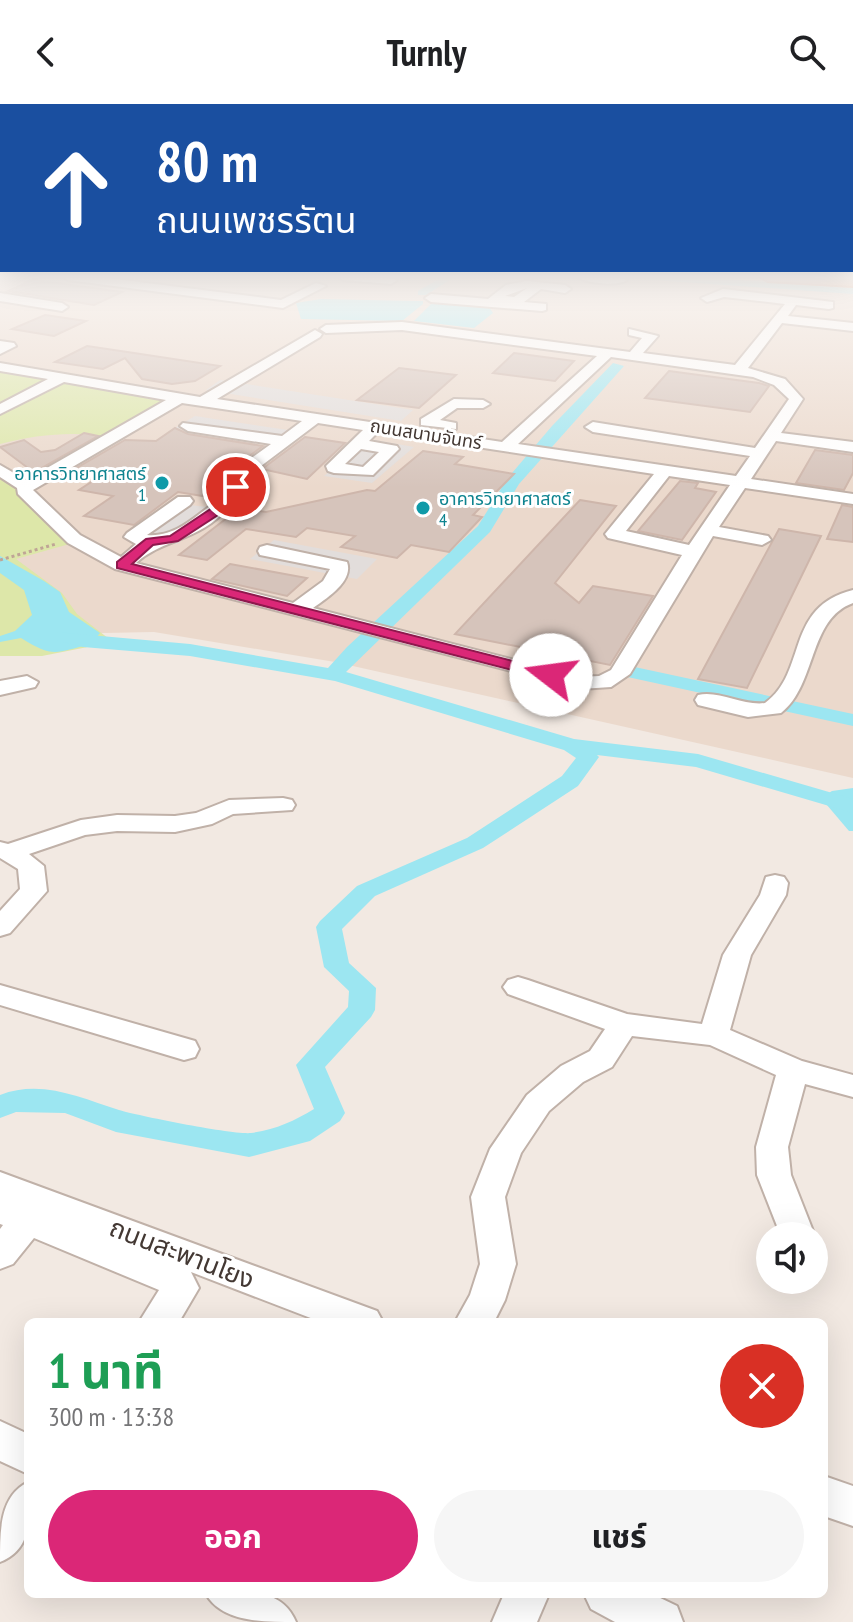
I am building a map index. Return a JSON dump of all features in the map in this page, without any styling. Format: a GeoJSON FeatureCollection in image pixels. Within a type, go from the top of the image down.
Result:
{"type":"FeatureCollection","features":[{"type":"Feature","properties":{"kind":"street"},"geometry":{"type":"LineString","coordinates":[[203,401],[274,347]]}},
{"type":"Feature","properties":{"kind":"street"},"geometry":{"type":"LineString","coordinates":[[26,487],[24,490],[74,539],[122,565],[581,683],[603,682],[619,674],[707,530],[796,399],[793,392],[770,379],[739,370],[562,347]]}},
{"type":"Feature","properties":{"kind":"street"},"geometry":{"type":"LineString","coordinates":[[633,356],[641,347]]}},
{"type":"Feature","properties":{"kind":"street"},"geometry":{"type":"LineString","coordinates":[[739,370],[757,347]]}},
{"type":"Feature","properties":{"kind":"street"},"geometry":{"type":"LineString","coordinates":[[221,390],[428,421],[518,444],[608,353]]}},
{"type":"Feature","properties":{"kind":"street"},"geometry":{"type":"LineString","coordinates":[[0,410],[70,368],[33,361]]}},
{"type":"Feature","properties":{"kind":"street","name":"ถนนสนามจันทร์"},"geometry":{"type":"LineString","coordinates":[[0,367],[375,427],[518,444],[550,453],[853,499]]}},
{"type":"Feature","properties":{"kind":"street"},"geometry":{"type":"LineString","coordinates":[[26,487],[180,398]]}},
{"type":"Feature","properties":{"kind":"street"},"geometry":{"type":"LineString","coordinates":[[393,429],[428,421],[454,403],[483,404]]}},
{"type":"Feature","properties":{"kind":"street"},"geometry":{"type":"LineString","coordinates":[[184,501],[133,537],[159,543],[174,539],[216,510],[221,505],[218,499],[254,474],[245,470],[316,418]]}},
{"type":"Feature","properties":{"kind":"street"},"geometry":{"type":"LineString","coordinates":[[188,426],[285,441]]}},
{"type":"Feature","properties":{"kind":"street"},"geometry":{"type":"LineString","coordinates":[[358,444],[375,427]]}},
{"type":"Feature","properties":{"kind":"street"},"geometry":{"type":"LineString","coordinates":[[593,427],[759,453]]}},
{"type":"Feature","properties":{"kind":"street"},"geometry":{"type":"LineString","coordinates":[[771,436],[853,447]]}},
{"type":"Feature","properties":{"kind":"street"},"geometry":{"type":"LineString","coordinates":[[0,470],[26,487]]}},
{"type":"Feature","properties":{"kind":"street"},"geometry":{"type":"LineString","coordinates":[[665,471],[614,534],[620,538],[693,552]]}},
{"type":"Feature","properties":{"kind":"street"},"geometry":{"type":"LineString","coordinates":[[707,530],[762,540]]}},
{"type":"Feature","properties":{"kind":"street"},"geometry":{"type":"LineString","coordinates":[[122,565],[150,541]]}},
{"type":"Feature","properties":{"kind":"street"},"geometry":{"type":"LineString","coordinates":[[267,551],[340,566],[340,574],[331,584],[298,609]]}},
{"type":"Feature","properties":{"kind":"street"},"geometry":{"type":"LineString","coordinates":[[706,700],[752,711],[772,709],[784,701],[813,627],[832,605],[853,596]]}},
{"type":"Feature","properties":{"kind":"street"},"geometry":{"type":"LineString","coordinates":[[0,688],[27,682]]}},
{"type":"Feature","properties":{"kind":"street"},"geometry":{"type":"LineString","coordinates":[[5,851],[81,828],[117,823],[175,824],[203,819],[229,807],[283,805]]}},
{"type":"Feature","properties":{"kind":"street"},"geometry":{"type":"LineString","coordinates":[[0,927],[34,891],[31,866],[5,851]]}},
{"type":"Feature","properties":{"kind":"street"},"geometry":{"type":"LineString","coordinates":[[714,1035],[737,955],[773,895],[775,883]]}},
{"type":"Feature","properties":{"kind":"street"},"geometry":{"type":"LineString","coordinates":[[518,987],[624,1024],[685,1034],[714,1035],[793,1070],[853,1086]]}},
{"type":"Feature","properties":{"kind":"street"},"geometry":{"type":"LineString","coordinates":[[0,995],[184,1049]]}},
{"type":"Feature","properties":{"kind":"street"},"geometry":{"type":"LineString","coordinates":[[476,1318],[487,1300],[498,1264],[488,1197],[506,1149],[538,1103],[572,1074],[601,1059],[624,1024]]}},
{"type":"Feature","properties":{"kind":"street"},"geometry":{"type":"LineString","coordinates":[[792,1222],[774,1175],[772,1147],[793,1070]]}},
{"type":"Feature","properties":{"kind":"street","name":"ถนนสะพานโยง"},"geometry":{"type":"LineString","coordinates":[[0,1185],[353,1318]]}},
{"type":"Feature","properties":{"kind":"street"},"geometry":{"type":"LineString","coordinates":[[0,1254],[14,1215],[178,1282],[181,1288],[178,1295],[161,1318]]}},
{"type":"Feature","properties":{"kind":"street"},"geometry":{"type":"LineString","coordinates":[[0,1440],[24,1453]]}},
{"type":"Feature","properties":{"kind":"street"},"geometry":{"type":"LineString","coordinates":[[828,1497],[853,1506]]}},
{"type":"Feature","properties":{"kind":"street"},"geometry":{"type":"LineString","coordinates":[[0,1541],[24,1508]]}},
{"type":"Feature","properties":{"kind":"street"},"geometry":{"type":"LineString","coordinates":[[235,1598],[274,1622]]}},
{"type":"Feature","properties":{"kind":"street"},"geometry":{"type":"LineString","coordinates":[[514,1622],[525,1598]]}},
{"type":"Feature","properties":{"kind":"street"},"geometry":{"type":"LineString","coordinates":[[614,1598],[661,1622]]}},
{"type":"Feature","properties":{"kind":"path"},"geometry":{"type":"LineString","coordinates":[[0,560],[74,539]]}},
{"type":"Feature","properties":{"kind":"shaded area"},"geometry":{"type":"Polygon","coordinates":[[[0,347],[853,347],[853,778],[335,662],[154,632],[0,635],[0,347]]]}},
{"type":"Feature","properties":{"kind":"shaded area"},"geometry":{"type":"Polygon","coordinates":[[[220,380],[413,410],[401,421],[206,390],[220,380]]]}},
{"type":"Feature","properties":{"kind":"shaded area"},"geometry":{"type":"Polygon","coordinates":[[[195,416],[288,430],[270,443],[175,428],[195,416]]]}},
{"type":"Feature","properties":{"kind":"shaded area"},"geometry":{"type":"Polygon","coordinates":[[[369,439],[414,447],[372,483],[324,476],[369,439]]]}},
{"type":"Feature","properties":{"kind":"shaded area"},"geometry":{"type":"Polygon","coordinates":[[[181,504],[224,509],[177,544],[137,538],[181,504]]]}},
{"type":"Feature","properties":{"kind":"shaded area"},"geometry":{"type":"Polygon","coordinates":[[[274,540],[377,559],[357,579],[250,559],[274,540]]]}},
{"type":"Feature","properties":{"kind":"green space"},"geometry":{"type":"Polygon","coordinates":[[[0,367],[172,399],[112,437],[56,434],[0,444],[0,367]]]}},
{"type":"Feature","properties":{"kind":"green space"},"geometry":{"type":"Polygon","coordinates":[[[0,468],[73,543],[16,559],[62,593],[77,614],[113,642],[42,656],[0,656],[0,468]]]}},
{"type":"Feature","properties":{"kind":"water"},"geometry":{"type":"Polygon","coordinates":[[[0,556],[60,592],[69,612],[100,633],[91,644],[54,652],[40,649],[21,638],[0,642],[0,636],[15,631],[32,615],[24,590],[0,573],[0,556]]]}},
{"type":"Feature","properties":{"kind":"water"},"geometry":{"type":"Polygon","coordinates":[[[853,788],[853,831],[849,831],[821,798],[832,791],[853,788]]]}},
{"type":"Feature","properties":{"kind":"building"},"geometry":{"type":"Polygon","coordinates":[[[85,347],[93,347],[220,366],[195,381],[172,384],[142,379],[125,358],[103,369],[55,362],[85,347]]]}},
{"type":"Feature","properties":{"kind":"building"},"geometry":{"type":"Polygon","coordinates":[[[514,353],[574,361],[555,381],[493,373],[514,353]]]}},
{"type":"Feature","properties":{"kind":"building"},"geometry":{"type":"Polygon","coordinates":[[[399,368],[456,375],[419,408],[357,400],[399,368]]]}},
{"type":"Feature","properties":{"kind":"building"},"geometry":{"type":"Polygon","coordinates":[[[669,371],[769,386],[750,412],[645,398],[669,371]]]}},
{"type":"Feature","properties":{"kind":"building","name":"อาคารวิทยาศาสตร์ 1"},"geometry":{"type":"Polygon","coordinates":[[[175,428],[188,434],[263,446],[237,465],[234,470],[237,475],[210,492],[209,497],[178,492],[134,525],[84,516],[113,496],[79,490],[102,475],[73,470],[125,440],[156,441],[175,428]]]}},
{"type":"Feature","properties":{"kind":"building"},"geometry":{"type":"Polygon","coordinates":[[[84,433],[98,436],[32,471],[0,447],[24,440],[41,452],[55,450],[84,433]]]}},
{"type":"Feature","properties":{"kind":"building"},"geometry":{"type":"Polygon","coordinates":[[[305,437],[345,443],[307,479],[262,469],[305,437]]]}},
{"type":"Feature","properties":{"kind":"building"},"geometry":{"type":"Polygon","coordinates":[[[815,450],[853,455],[853,473],[844,490],[796,483],[815,450]]]}},
{"type":"Feature","properties":{"kind":"building","name":"อาคารวิทยาศาสตร์ 4"},"geometry":{"type":"Polygon","coordinates":[[[423,451],[463,457],[455,464],[514,474],[473,515],[482,517],[449,552],[411,545],[397,558],[341,547],[355,536],[307,528],[296,537],[246,529],[207,560],[179,555],[240,508],[266,512],[367,490],[375,491],[423,451]]]}},
{"type":"Feature","properties":{"kind":"building"},"geometry":{"type":"Polygon","coordinates":[[[680,481],[698,483],[695,488],[716,492],[682,540],[638,531],[680,481]]]}},
{"type":"Feature","properties":{"kind":"building"},"geometry":{"type":"Polygon","coordinates":[[[580,500],[616,506],[555,583],[579,603],[593,586],[653,596],[610,665],[455,634],[580,500]]]}},
{"type":"Feature","properties":{"kind":"building"},"geometry":{"type":"Polygon","coordinates":[[[842,505],[853,507],[853,542],[827,539],[842,505]]]}},
{"type":"Feature","properties":{"kind":"building"},"geometry":{"type":"Polygon","coordinates":[[[779,529],[821,536],[747,688],[698,679],[779,529]]]}},
{"type":"Feature","properties":{"kind":"building"},"geometry":{"type":"Polygon","coordinates":[[[230,564],[307,578],[287,596],[212,579],[230,564]]]}},
{"type":"Feature","properties":{"kind":"waterway"},"geometry":{"type":"LineString","coordinates":[[333,675],[354,651],[484,529],[512,482],[557,429],[618,366]]}},
{"type":"Feature","properties":{"kind":"waterway"},"geometry":{"type":"LineString","coordinates":[[63,636],[83,641],[190,650],[338,676],[572,745]]}},
{"type":"Feature","properties":{"kind":"waterway"},"geometry":{"type":"LineString","coordinates":[[630,672],[853,720]]}},
{"type":"Feature","properties":{"kind":"waterway"},"geometry":{"type":"LineString","coordinates":[[0,1107],[13,1101],[68,1102],[116,1121],[249,1145],[299,1133],[330,1113],[310,1065],[361,1010],[363,988],[337,967],[329,927],[366,891],[475,843],[570,781],[588,757],[572,745]]}},
{"type":"Feature","properties":{"kind":"waterway"},"geometry":{"type":"LineString","coordinates":[[572,745],[698,761],[853,806]]}},
{"type":"Feature","properties":{"kind":"place","name":"อาคารวิทยาศาสตร์ 1"},"geometry":{"type":"Point","coordinates":[162,483]}},
{"type":"Feature","properties":{"kind":"place","name":"อาคารวิทยาศาสตร์ 4"},"geometry":{"type":"Point","coordinates":[423,508]}},
{"type":"Feature","properties":{"kind":"route"},"geometry":{"type":"LineString","coordinates":[[236,487],[218,499],[220,507],[174,539],[159,543],[150,541],[122,565],[551,675]]}}]}
